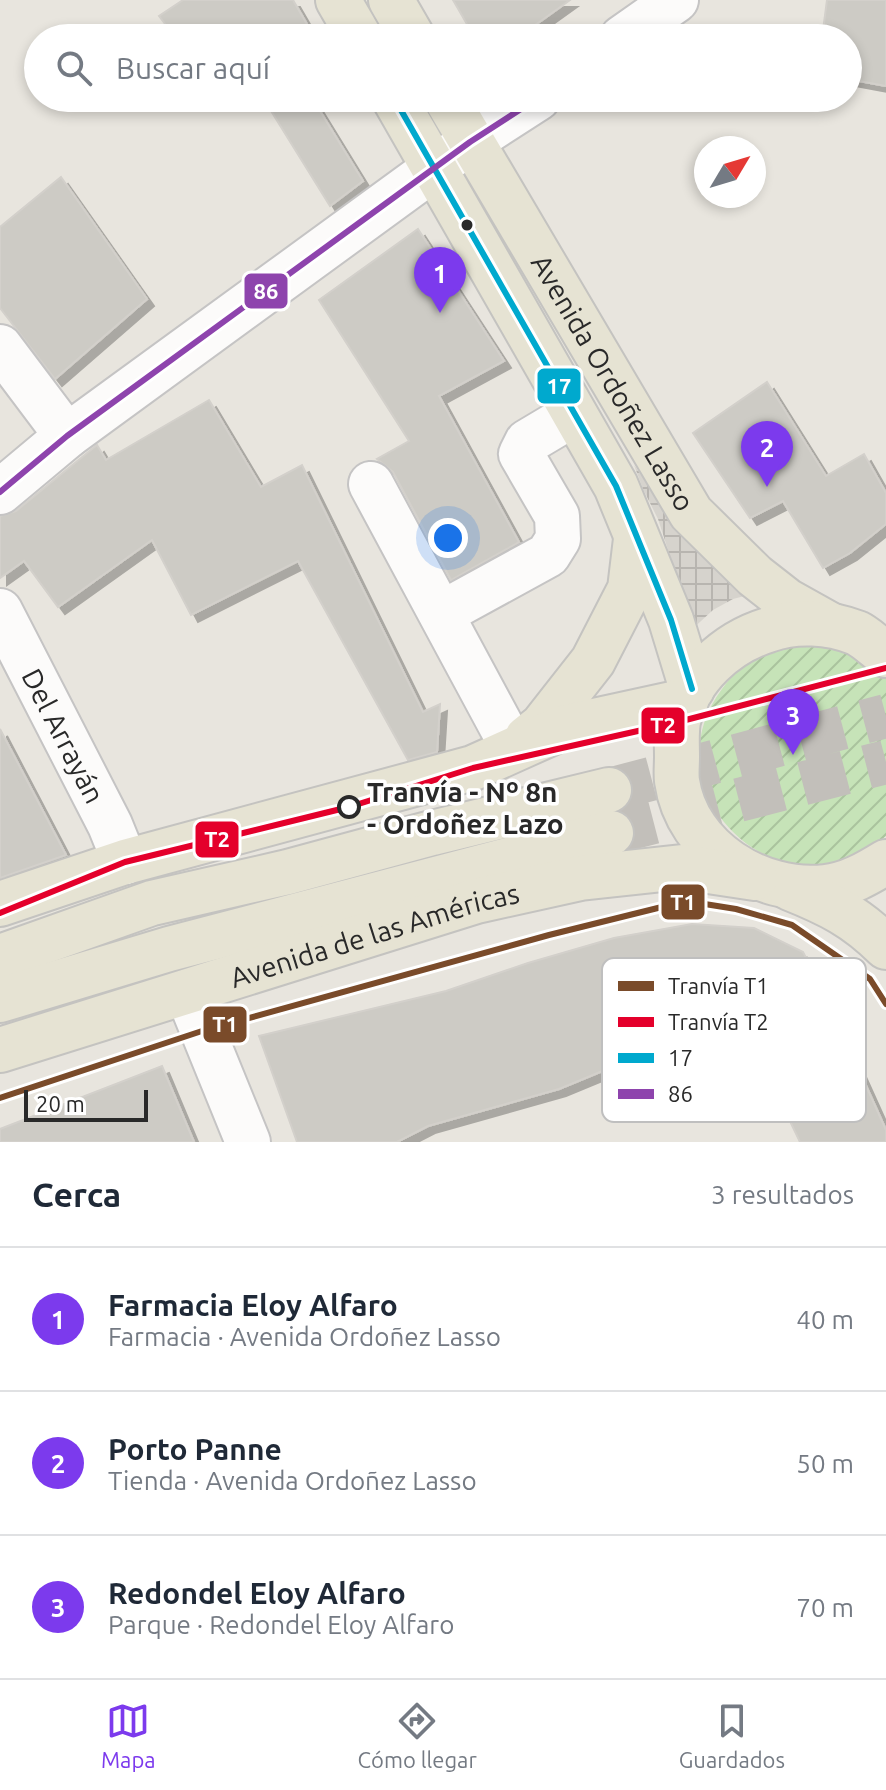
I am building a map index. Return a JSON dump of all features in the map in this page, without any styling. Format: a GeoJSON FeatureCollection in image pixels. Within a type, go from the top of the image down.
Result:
{"type":"FeatureCollection","features":[{"type":"Feature","properties":{"kind":"main road"},"geometry":{"type":"LineString","coordinates":[[338,0],[352,24]]}},
{"type":"Feature","properties":{"kind":"main road"},"geometry":{"type":"LineString","coordinates":[[391,0],[405,24]]}},
{"type":"Feature","properties":{"kind":"main road","name":"Avenida Ordoñez Lasso"},"geometry":{"type":"LineString","coordinates":[[402,112],[616,486],[671,620],[689,695]]}},
{"type":"Feature","properties":{"kind":"main road","name":"Avenida Ordoñez Lasso"},"geometry":{"type":"LineString","coordinates":[[454,112],[691,513],[755,576],[787,601],[865,638]]}},
{"type":"Feature","properties":{"kind":"main road"},"geometry":{"type":"LineString","coordinates":[[574,414],[618,392]]}},
{"type":"Feature","properties":{"kind":"main road"},"geometry":{"type":"LineString","coordinates":[[473,768],[513,748],[542,726],[593,661],[630,589],[636,539]]}},
{"type":"Feature","properties":{"kind":"main road"},"geometry":{"type":"LineString","coordinates":[[865,638],[803,623],[751,635],[718,658],[689,695],[678,722],[677,782],[696,829],[713,849],[733,865],[832,905],[856,919],[886,947]]}},
{"type":"Feature","properties":{"kind":"main road"},"geometry":{"type":"LineString","coordinates":[[0,904],[125,862],[473,768],[562,728],[689,695]]}},
{"type":"Feature","properties":{"kind":"main road"},"geometry":{"type":"LineString","coordinates":[[0,957],[152,903],[288,872],[609,790]]}},
{"type":"Feature","properties":{"kind":"main road","name":"Avenida de las Américas"},"geometry":{"type":"LineString","coordinates":[[0,1000],[169,949],[611,833]]}},
{"type":"Feature","properties":{"kind":"main road"},"geometry":{"type":"LineString","coordinates":[[772,882],[827,887],[863,876],[886,862]]}},
{"type":"Feature","properties":{"kind":"main road","name":"Avenida de las Américas"},"geometry":{"type":"LineString","coordinates":[[0,1050],[476,901],[555,882],[682,867],[772,882]]}},
{"type":"Feature","properties":{"kind":"street"},"geometry":{"type":"LineString","coordinates":[[642,24],[676,0]]}},
{"type":"Feature","properties":{"kind":"street"},"geometry":{"type":"LineString","coordinates":[[0,492],[67,436],[470,142],[516,112]]}},
{"type":"Feature","properties":{"kind":"street"},"geometry":{"type":"LineString","coordinates":[[0,347],[67,436]]}},
{"type":"Feature","properties":{"kind":"street"},"geometry":{"type":"LineString","coordinates":[[442,613],[548,555],[558,539],[557,516],[521,454],[522,447],[574,414]]}},
{"type":"Feature","properties":{"kind":"street"},"geometry":{"type":"LineString","coordinates":[[371,484],[513,748]]}},
{"type":"Feature","properties":{"kind":"street","name":"Del Arrayán"},"geometry":{"type":"LineString","coordinates":[[0,611],[110,825],[125,862]]}},
{"type":"Feature","properties":{"kind":"street"},"geometry":{"type":"LineString","coordinates":[[187,992],[248,1142]]}},
{"type":"Feature","properties":{"kind":"green space"},"geometry":{"type":"Polygon","coordinates":[[[798,643],[835,646],[886,674],[886,836],[847,860],[808,866],[770,857],[737,836],[713,806],[700,769],[702,729],[722,689],[757,656],[798,643]]]}},
{"type":"Feature","properties":{"kind":"shaded area"},"geometry":{"type":"Polygon","coordinates":[[[634,465],[677,524],[760,592],[733,599],[713,610],[688,633],[671,559],[658,519],[634,465]]]}},
{"type":"Feature","properties":{"kind":"building"},"geometry":{"type":"Polygon","coordinates":[[[183,0],[293,0],[307,24],[165,24],[159,16],[183,0]]]}},
{"type":"Feature","properties":{"kind":"building"},"geometry":{"type":"Polygon","coordinates":[[[453,0],[570,0],[537,24],[467,24],[453,0]]]}},
{"type":"Feature","properties":{"kind":"building"},"geometry":{"type":"Polygon","coordinates":[[[827,0],[886,0],[886,86],[862,82],[862,24],[824,24],[827,0]]]}},
{"type":"Feature","properties":{"kind":"building"},"geometry":{"type":"Polygon","coordinates":[[[272,112],[321,112],[363,181],[330,206],[272,112]]]}},
{"type":"Feature","properties":{"kind":"building"},"geometry":{"type":"Polygon","coordinates":[[[61,177],[147,299],[55,379],[0,308],[0,227],[61,177]]]}},
{"type":"Feature","properties":{"kind":"building"},"geometry":{"type":"Polygon","coordinates":[[[418,229],[504,361],[439,396],[519,542],[451,580],[393,472],[377,459],[409,441],[319,300],[418,229]]]}},
{"type":"Feature","properties":{"kind":"building"},"geometry":{"type":"Polygon","coordinates":[[[767,382],[826,476],[864,454],[886,493],[886,524],[850,553],[823,568],[783,501],[750,518],[693,433],[767,382]]]}},
{"type":"Feature","properties":{"kind":"building"},"geometry":{"type":"Polygon","coordinates":[[[209,400],[261,487],[302,465],[423,712],[440,704],[437,752],[408,760],[298,561],[191,615],[152,540],[58,607],[24,561],[0,578],[0,516],[16,511],[97,445],[106,460],[209,400]]]}},
{"type":"Feature","properties":{"kind":"building"},"geometry":{"type":"Polygon","coordinates":[[[0,729],[66,855],[0,878],[0,729]]]}},
{"type":"Feature","properties":{"kind":"building"},"geometry":{"type":"Polygon","coordinates":[[[692,924],[754,928],[803,952],[806,958],[602,958],[602,1071],[559,1089],[428,1126],[397,1142],[297,1142],[259,1036],[446,991],[614,938],[692,924]]]}},
{"type":"Feature","properties":{"kind":"building"},"geometry":{"type":"Polygon","coordinates":[[[162,1066],[194,1142],[0,1142],[0,1129],[162,1066]]]}},
{"type":"Feature","properties":{"kind":"building"},"geometry":{"type":"Polygon","coordinates":[[[866,1086],[886,1130],[886,1142],[800,1142],[790,1122],[866,1122],[866,1086]]]}},
{"type":"Feature","properties":{"kind":"tunnel"},"geometry":{"type":"LineString","coordinates":[[609,790],[886,716]]}},
{"type":"Feature","properties":{"kind":"tunnel"},"geometry":{"type":"LineString","coordinates":[[611,833],[886,762]]}},
{"type":"Feature","properties":{"kind":"tram line","name":"T2"},"geometry":{"type":"LineString","coordinates":[[0,913],[125,862],[349,807],[473,768],[678,722],[886,668]]}},
{"type":"Feature","properties":{"kind":"tram line","name":"T1"},"geometry":{"type":"LineString","coordinates":[[0,1098],[202,1031],[549,935],[686,901],[736,909],[792,925],[840,958]]}},
{"type":"Feature","properties":{"kind":"tram line","name":"T1"},"geometry":{"type":"LineString","coordinates":[[866,976],[886,1004]]}},
{"type":"Feature","properties":{"kind":"transit line","name":"17"},"geometry":{"type":"LineString","coordinates":[[402,112],[616,486],[671,620],[692,689]]}},
{"type":"Feature","properties":{"kind":"transit line","name":"86"},"geometry":{"type":"LineString","coordinates":[[0,492],[67,436],[470,142],[516,112]]}},
{"type":"Feature","properties":{"kind":"place","name":"Farmacia Eloy Alfaro"},"geometry":{"type":"Point","coordinates":[440,313]}},
{"type":"Feature","properties":{"kind":"place","name":"Porto Panne"},"geometry":{"type":"Point","coordinates":[767,487]}},
{"type":"Feature","properties":{"kind":"place","name":"Redondel Eloy Alfaro"},"geometry":{"type":"Point","coordinates":[793,755]}},
{"type":"Feature","properties":{"kind":"place","name":"Tranvía - Nº 8n - Ordoñez Lazo"},"geometry":{"type":"Point","coordinates":[349,807]}}]}
